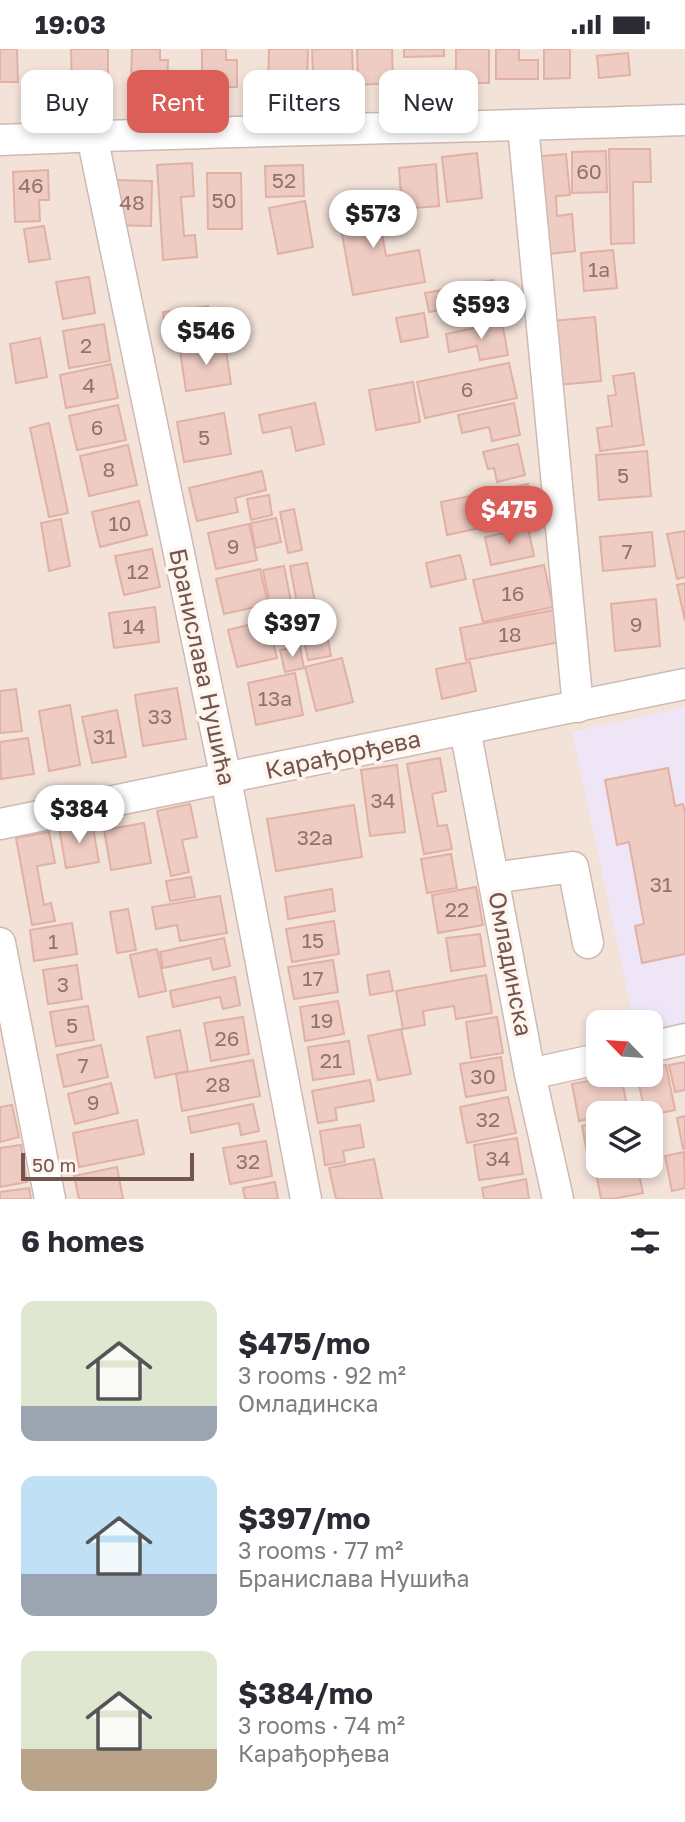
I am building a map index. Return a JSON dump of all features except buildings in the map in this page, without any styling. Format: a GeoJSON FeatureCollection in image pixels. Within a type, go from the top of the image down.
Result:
{"type":"FeatureCollection","features":[{"type":"Feature","properties":{"kind":"street"},"geometry":{"type":"LineString","coordinates":[[0,140],[685,120]]}},
{"type":"Feature","properties":{"kind":"street"},"geometry":{"type":"LineString","coordinates":[[523,126],[578,707]]}},
{"type":"Feature","properties":{"kind":"street","name":"Бранислава Нушића"},"geometry":{"type":"LineString","coordinates":[[92,136],[226,779],[306,1199]]}},
{"type":"Feature","properties":{"kind":"street","name":"Карађорђева"},"geometry":{"type":"LineString","coordinates":[[0,824],[685,684]]}},
{"type":"Feature","properties":{"kind":"street","name":"Омладинска"},"geometry":{"type":"LineString","coordinates":[[465,729],[530,1074],[558,1199]]}},
{"type":"Feature","properties":{"kind":"street"},"geometry":{"type":"LineString","coordinates":[[494,879],[573,867],[588,943]]}},
{"type":"Feature","properties":{"kind":"street"},"geometry":{"type":"LineString","coordinates":[[0,943],[50,1199]]}},
{"type":"Feature","properties":{"kind":"street"},"geometry":{"type":"LineString","coordinates":[[663,1044],[685,1039]]}},
{"type":"Feature","properties":{"kind":"street"},"geometry":{"type":"LineString","coordinates":[[530,1074],[586,1062]]}},
{"type":"Feature","properties":{"kind":"shaded area"},"geometry":{"type":"Polygon","coordinates":[[[0,49],[685,49],[685,1199],[0,1199],[0,49]]]}},
{"type":"Feature","properties":{"kind":"shaded area"},"geometry":{"type":"Polygon","coordinates":[[[685,707],[685,1022],[663,1027],[663,1010],[631,1010],[572,732],[685,707]]]}}]}
